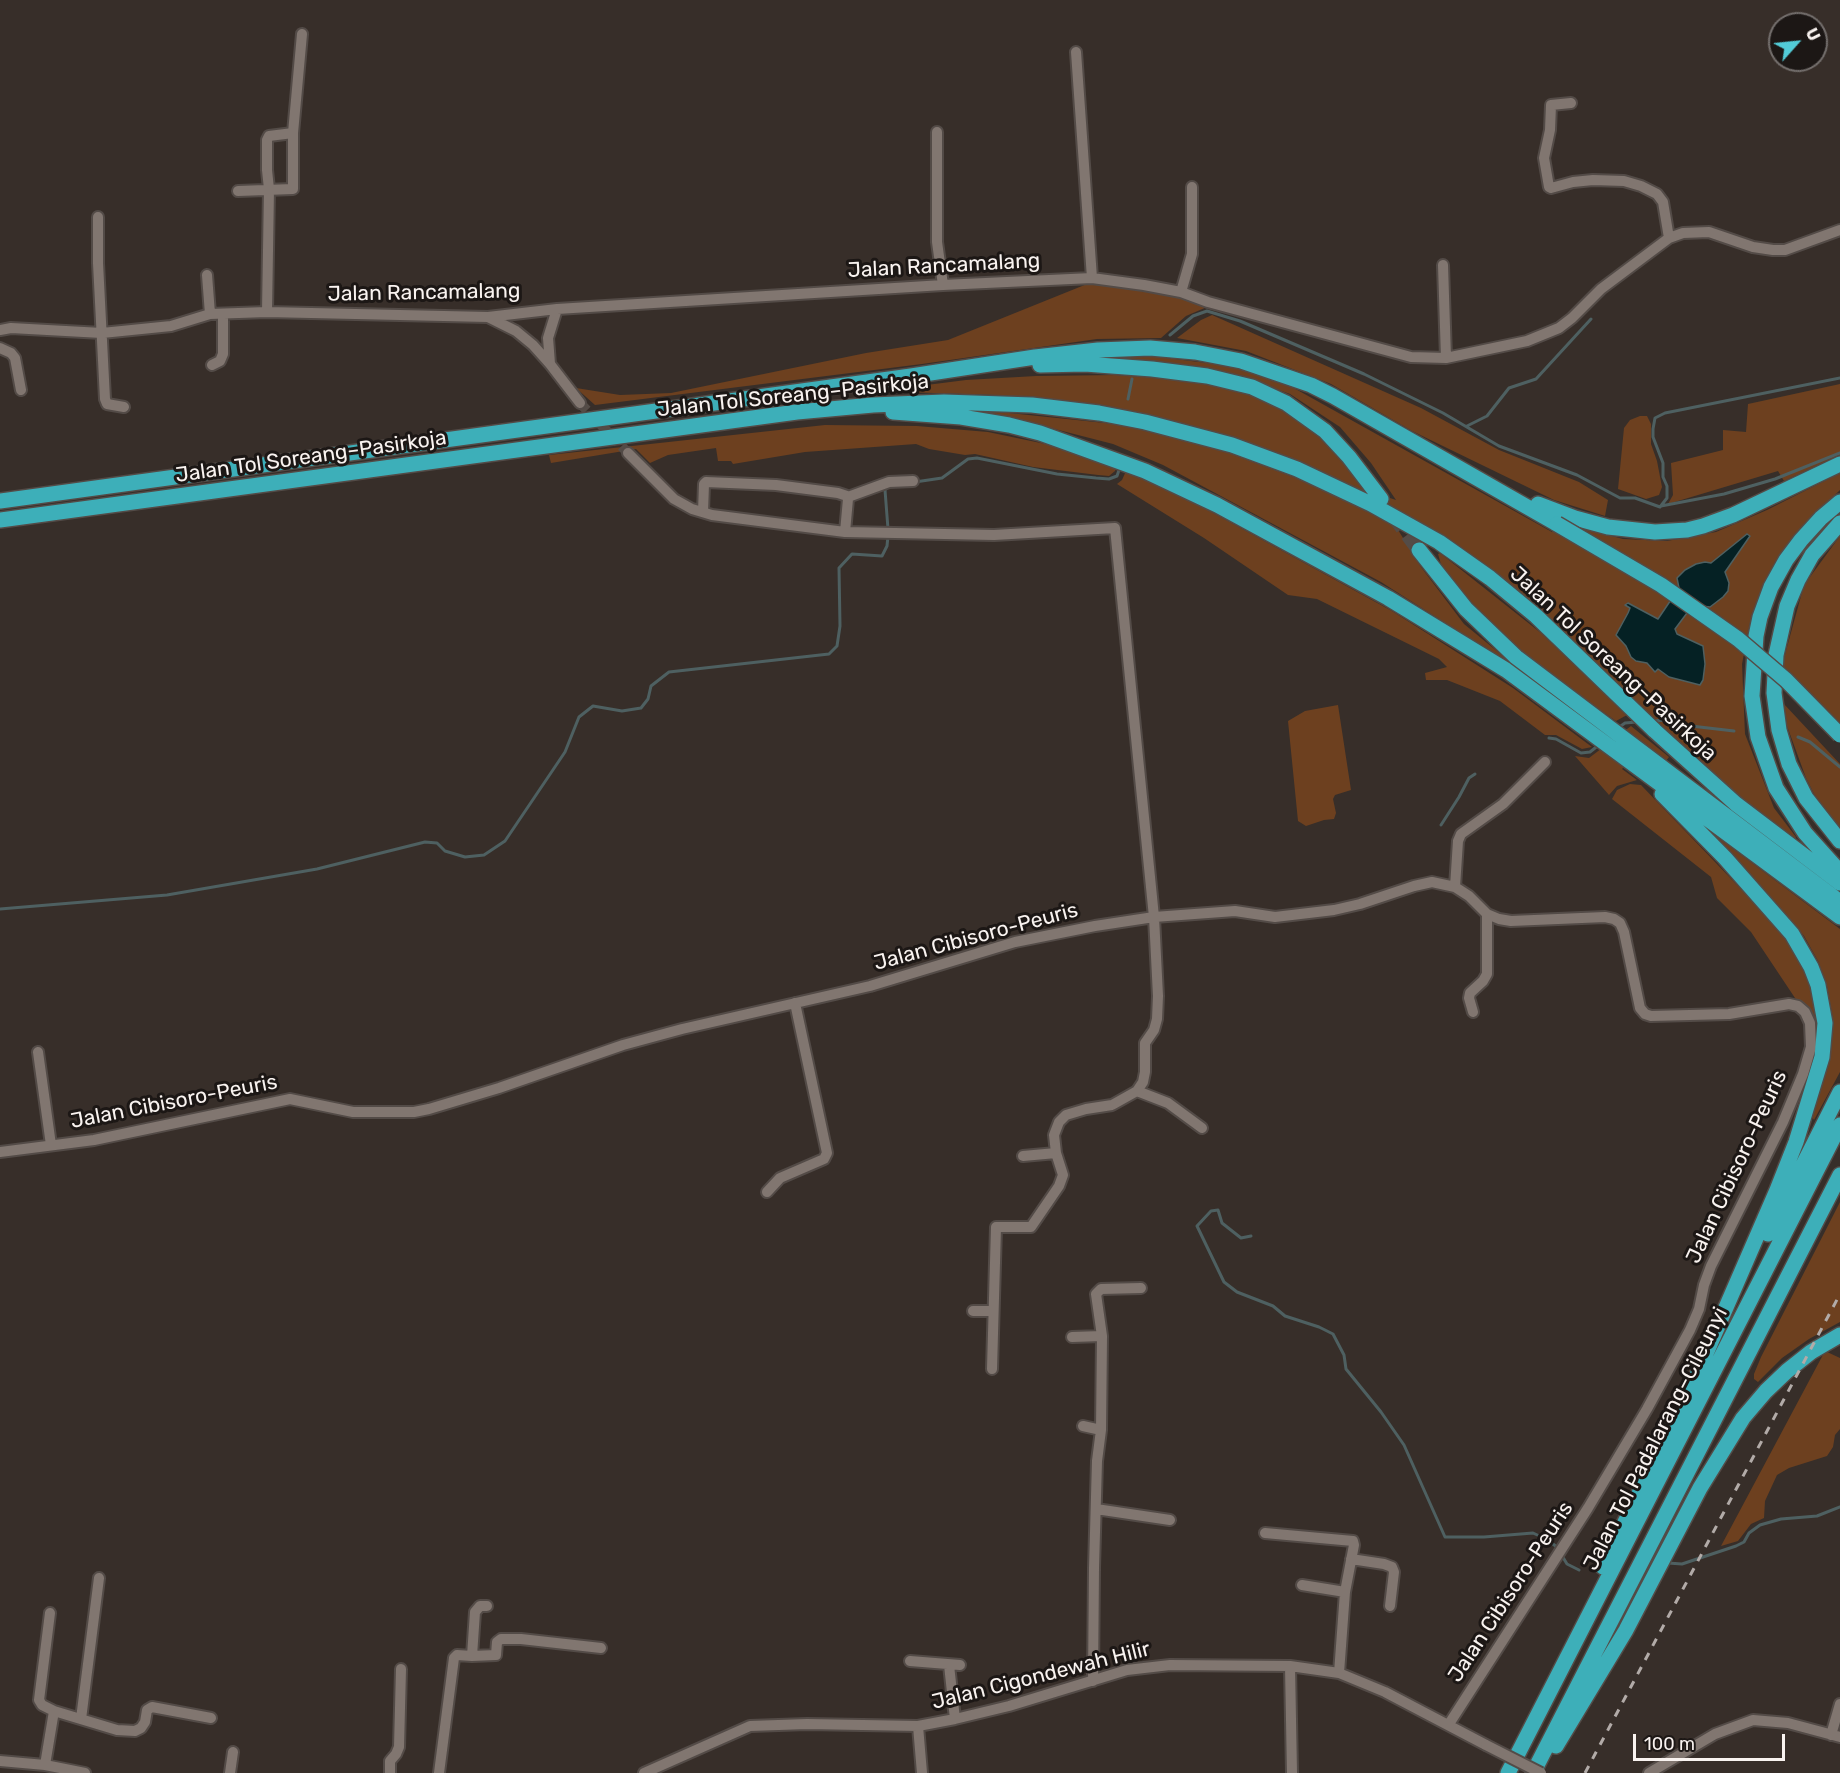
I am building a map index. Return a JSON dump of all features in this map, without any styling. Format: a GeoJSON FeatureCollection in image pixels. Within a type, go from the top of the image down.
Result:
{"type":"FeatureCollection","features":[{"type":"Feature","properties":{"kind":"highway","name":"Jalan Tol Soreang–Pasirkoja"},"geometry":{"type":"LineString","coordinates":[[0,501],[1035,357],[1098,350],[1150,348],[1195,352],[1249,363],[1311,385],[1451,463],[1556,517],[1714,622],[1779,674],[1840,735]]}},
{"type":"Feature","properties":{"kind":"highway"},"geometry":{"type":"LineString","coordinates":[[911,376],[1029,366],[1085,364],[1161,370],[1231,381],[1271,395],[1312,421],[1343,450],[1381,499]]}},
{"type":"Feature","properties":{"kind":"highway","name":"Jalan Tol Soreang–Pasirkoja"},"geometry":{"type":"LineString","coordinates":[[0,520],[797,412],[895,403],[1002,403],[1099,412],[1192,433],[1264,456],[1371,504],[1467,561],[1536,616],[1680,754],[1753,818],[1840,883]]}},
{"type":"Feature","properties":{"kind":"highway"},"geometry":{"type":"LineString","coordinates":[[797,412],[880,412],[988,421],[1040,433],[1145,471],[1217,505],[1388,598],[1506,670],[1840,902]]}},
{"type":"Feature","properties":{"kind":"highway"},"geometry":{"type":"LineString","coordinates":[[1556,517],[1624,530],[1655,532],[1687,530],[1733,515],[1840,464]]}},
{"type":"Feature","properties":{"kind":"highway"},"geometry":{"type":"LineString","coordinates":[[1840,502],[1801,540],[1786,560],[1771,587],[1756,636],[1752,696],[1758,737],[1776,788],[1804,833],[1840,872]]}},
{"type":"Feature","properties":{"kind":"highway"},"geometry":{"type":"LineString","coordinates":[[1840,523],[1812,555],[1787,606],[1778,638],[1774,693],[1779,730],[1789,764],[1806,798],[1840,841]]}},
{"type":"Feature","properties":{"kind":"highway"},"geometry":{"type":"LineString","coordinates":[[1419,550],[1466,609],[1516,657],[1637,762],[1840,917]]}},
{"type":"Feature","properties":{"kind":"highway"},"geometry":{"type":"LineString","coordinates":[[1637,762],[1792,934],[1811,967],[1818,985],[1825,1023],[1822,1057],[1796,1142],[1778,1190],[1698,1372]]}},
{"type":"Feature","properties":{"kind":"highway"},"geometry":{"type":"LineString","coordinates":[[1557,1678],[1584,1609],[1617,1537],[1840,1092]]}},
{"type":"Feature","properties":{"kind":"highway","name":"Jalan Tol Padalarang–Cileunyi"},"geometry":{"type":"LineString","coordinates":[[1508,1773],[1840,1125]]}},
{"type":"Feature","properties":{"kind":"highway","name":"Jalan Tol Padalarang–Cileunyi"},"geometry":{"type":"LineString","coordinates":[[1533,1773],[1840,1175]]}},
{"type":"Feature","properties":{"kind":"highway"},"geometry":{"type":"LineString","coordinates":[[1540,1773],[1626,1630],[1700,1488],[1732,1434],[1754,1404],[1776,1380],[1811,1352],[1840,1335]]}},
{"type":"Feature","properties":{"kind":"street"},"geometry":{"type":"LineString","coordinates":[[238,191],[292,189],[293,133],[302,34]]}},
{"type":"Feature","properties":{"kind":"street"},"geometry":{"type":"LineString","coordinates":[[1076,52],[1092,278]]}},
{"type":"Feature","properties":{"kind":"street"},"geometry":{"type":"LineString","coordinates":[[1571,103],[1551,105],[1550,130],[1545,158],[1549,187],[1593,180],[1624,181],[1641,186],[1657,194],[1663,202],[1669,238]]}},
{"type":"Feature","properties":{"kind":"street"},"geometry":{"type":"LineString","coordinates":[[938,132],[937,242],[943,285]]}},
{"type":"Feature","properties":{"kind":"street"},"geometry":{"type":"LineString","coordinates":[[267,312],[268,138],[293,133]]}},
{"type":"Feature","properties":{"kind":"street"},"geometry":{"type":"LineString","coordinates":[[1181,292],[1192,254],[1192,187]]}},
{"type":"Feature","properties":{"kind":"street"},"geometry":{"type":"LineString","coordinates":[[98,217],[105,399],[107,404],[124,407]]}},
{"type":"Feature","properties":{"kind":"street","name":"Jalan Rancamalang"},"geometry":{"type":"LineString","coordinates":[[0,330],[10,328],[102,333],[171,327],[210,314],[223,324],[267,312],[488,316],[557,309],[1092,278],[1181,292],[1208,302],[1411,357],[1446,358],[1527,341],[1559,328],[1601,289],[1669,238],[1683,233],[1709,232],[1753,248],[1785,250],[1840,230]]}},
{"type":"Feature","properties":{"kind":"street"},"geometry":{"type":"LineString","coordinates":[[1443,264],[1446,358]]}},
{"type":"Feature","properties":{"kind":"street"},"geometry":{"type":"LineString","coordinates":[[207,275],[210,314]]}},
{"type":"Feature","properties":{"kind":"street"},"geometry":{"type":"LineString","coordinates":[[550,364],[548,338],[557,309]]}},
{"type":"Feature","properties":{"kind":"street"},"geometry":{"type":"LineString","coordinates":[[488,316],[516,331],[550,364],[580,403]]}},
{"type":"Feature","properties":{"kind":"street"},"geometry":{"type":"LineString","coordinates":[[212,365],[222,357],[223,324]]}},
{"type":"Feature","properties":{"kind":"street"},"geometry":{"type":"LineString","coordinates":[[0,348],[11,353],[15,358],[21,390]]}},
{"type":"Feature","properties":{"kind":"street"},"geometry":{"type":"LineString","coordinates":[[628,453],[674,499],[703,512],[845,532],[994,535],[1115,528],[1154,917],[1157,1019],[1154,1030],[1145,1043],[1145,1072],[1143,1082],[1137,1091],[1112,1105],[1066,1115],[1059,1122],[1054,1135],[1056,1153],[1062,1167],[1062,1181],[1031,1227],[996,1227],[992,1369]]}},
{"type":"Feature","properties":{"kind":"street"},"geometry":{"type":"LineString","coordinates":[[703,512],[706,482],[776,485],[838,493],[848,497],[889,482],[913,481]]}},
{"type":"Feature","properties":{"kind":"street"},"geometry":{"type":"LineString","coordinates":[[845,532],[848,497]]}},
{"type":"Feature","properties":{"kind":"street"},"geometry":{"type":"LineString","coordinates":[[1455,887],[1458,841],[1461,834],[1503,804],[1545,762]]}},
{"type":"Feature","properties":{"kind":"street","name":"Jalan Cibisoro-Peuris"},"geometry":{"type":"LineString","coordinates":[[0,1152],[94,1140],[290,1099],[352,1112],[414,1112],[429,1109],[623,1045],[682,1029],[870,986],[1015,942],[1154,917],[1235,911],[1275,918],[1334,910],[1432,882],[1455,887],[1469,896],[1487,914],[1499,919],[1511,921],[1605,917],[1614,919],[1620,923],[1624,932],[1640,1008],[1645,1014],[1651,1016],[1729,1014],[1789,1004],[1798,1006],[1805,1012],[1810,1023],[1812,1034],[1808,1060],[1795,1094],[1711,1266],[1699,1309],[1690,1330],[1647,1409],[1555,1561],[1449,1724]]}},
{"type":"Feature","properties":{"kind":"street"},"geometry":{"type":"LineString","coordinates":[[1473,1012],[1469,999],[1470,993],[1487,974],[1487,914]]}},
{"type":"Feature","properties":{"kind":"street"},"geometry":{"type":"LineString","coordinates":[[767,1192],[780,1178],[824,1159],[827,1153],[795,1003]]}},
{"type":"Feature","properties":{"kind":"street"},"geometry":{"type":"LineString","coordinates":[[38,1052],[51,1145]]}},
{"type":"Feature","properties":{"kind":"street"},"geometry":{"type":"LineString","coordinates":[[1137,1091],[1168,1103],[1202,1128]]}},
{"type":"Feature","properties":{"kind":"street"},"geometry":{"type":"LineString","coordinates":[[1023,1156],[1056,1153]]}},
{"type":"Feature","properties":{"kind":"street"},"geometry":{"type":"LineString","coordinates":[[1093,1681],[1102,1336],[1096,1294],[1098,1290],[1141,1288]]}},
{"type":"Feature","properties":{"kind":"street"},"geometry":{"type":"LineString","coordinates":[[972,1311],[993,1311]]}},
{"type":"Feature","properties":{"kind":"street"},"geometry":{"type":"LineString","coordinates":[[1072,1336],[1102,1336]]}},
{"type":"Feature","properties":{"kind":"street"},"geometry":{"type":"LineString","coordinates":[[1083,1426],[1101,1430]]}},
{"type":"Feature","properties":{"kind":"street"},"geometry":{"type":"LineString","coordinates":[[1096,1509],[1170,1520]]}},
{"type":"Feature","properties":{"kind":"street"},"geometry":{"type":"LineString","coordinates":[[1265,1533],[1350,1540],[1354,1545],[1345,1592],[1339,1673]]}},
{"type":"Feature","properties":{"kind":"street"},"geometry":{"type":"LineString","coordinates":[[1351,1559],[1384,1563],[1392,1567],[1394,1572],[1390,1606]]}},
{"type":"Feature","properties":{"kind":"street"},"geometry":{"type":"LineString","coordinates":[[81,1719],[99,1578]]}},
{"type":"Feature","properties":{"kind":"street"},"geometry":{"type":"LineString","coordinates":[[1302,1585],[1345,1592]]}},
{"type":"Feature","properties":{"kind":"street"},"geometry":{"type":"LineString","coordinates":[[472,1656],[475,1612],[480,1606],[487,1606]]}},
{"type":"Feature","properties":{"kind":"street"},"geometry":{"type":"LineString","coordinates":[[50,1613],[39,1700],[42,1705],[54,1711],[117,1730],[135,1731],[143,1726],[147,1710],[152,1707],[211,1718]]}},
{"type":"Feature","properties":{"kind":"street"},"geometry":{"type":"LineString","coordinates":[[439,1773],[454,1658],[457,1655],[496,1655],[497,1642],[501,1639],[601,1648]]}},
{"type":"Feature","properties":{"kind":"street"},"geometry":{"type":"LineString","coordinates":[[910,1661],[955,1665],[955,1719]]}},
{"type":"Feature","properties":{"kind":"street","name":"Jalan Cigondewah Hilir"},"geometry":{"type":"LineString","coordinates":[[644,1773],[716,1740],[759,1724],[918,1726],[1009,1706],[1127,1670],[1161,1665],[1290,1666],[1339,1673],[1385,1692],[1540,1773]]}},
{"type":"Feature","properties":{"kind":"street"},"geometry":{"type":"LineString","coordinates":[[1290,1666],[1292,1773]]}},
{"type":"Feature","properties":{"kind":"street"},"geometry":{"type":"LineString","coordinates":[[390,1773],[390,1761],[396,1755],[399,1747],[401,1669]]}},
{"type":"Feature","properties":{"kind":"street"},"geometry":{"type":"LineString","coordinates":[[1649,1773],[1715,1734],[1753,1720],[1788,1723],[1835,1736],[1840,1704]]}},
{"type":"Feature","properties":{"kind":"street"},"geometry":{"type":"LineString","coordinates":[[45,1766],[54,1711]]}},
{"type":"Feature","properties":{"kind":"street"},"geometry":{"type":"LineString","coordinates":[[918,1726],[922,1773]]}},
{"type":"Feature","properties":{"kind":"street"},"geometry":{"type":"LineString","coordinates":[[230,1773],[233,1752]]}},
{"type":"Feature","properties":{"kind":"street"},"geometry":{"type":"LineString","coordinates":[[0,1761],[85,1773]]}},
{"type":"Feature","properties":{"kind":"shaded area"},"geometry":{"type":"Polygon","coordinates":[[[1092,282],[1190,300],[1207,307],[1186,316],[1161,338],[1097,339],[922,364],[595,405],[576,388],[620,395],[671,393],[866,353],[948,340],[1092,282]]]}},
{"type":"Feature","properties":{"kind":"shaded area"},"geometry":{"type":"Polygon","coordinates":[[[1212,315],[1421,408],[1499,450],[1579,482],[1608,500],[1605,516],[1554,500],[1412,431],[1331,384],[1246,351],[1177,338],[1201,320],[1212,315]]]}},
{"type":"Feature","properties":{"kind":"shaded area"},"geometry":{"type":"Polygon","coordinates":[[[1151,356],[1231,366],[1292,387],[1552,532],[1561,522],[1623,539],[1667,541],[1716,532],[1767,510],[1840,473],[1840,490],[1804,525],[1771,572],[1750,623],[1742,664],[1745,734],[1774,808],[1796,837],[1794,842],[1675,742],[1539,609],[1307,466],[1065,402],[994,395],[903,392],[903,388],[966,380],[1036,376],[1116,375],[1181,379],[1232,386],[1302,417],[1375,493],[1396,500],[1371,463],[1340,427],[1290,394],[1232,374],[1070,358],[1151,356]]]}},
{"type":"Feature","properties":{"kind":"shaded area"},"geometry":{"type":"Polygon","coordinates":[[[1840,384],[1840,455],[1784,481],[1778,471],[1668,504],[1673,495],[1671,463],[1723,450],[1723,430],[1746,432],[1748,404],[1840,384]]]}},
{"type":"Feature","properties":{"kind":"shaded area"},"geometry":{"type":"Polygon","coordinates":[[[971,409],[1134,426],[1227,452],[1331,493],[1395,525],[1421,567],[1464,624],[1509,661],[1506,662],[1381,582],[1163,465],[1113,444],[1039,425],[971,412],[971,409]]]}},
{"type":"Feature","properties":{"kind":"shaded area"},"geometry":{"type":"Polygon","coordinates":[[[1647,416],[1651,424],[1651,444],[1662,487],[1659,495],[1646,499],[1618,489],[1624,428],[1630,420],[1647,416]]]}},
{"type":"Feature","properties":{"kind":"shaded area"},"geometry":{"type":"Polygon","coordinates":[[[825,425],[917,426],[988,432],[1060,447],[1117,466],[1109,476],[1098,475],[1033,467],[975,454],[965,455],[929,449],[916,444],[805,452],[733,464],[731,461],[718,461],[716,448],[668,455],[650,463],[636,449],[551,463],[549,455],[825,425]]]}},
{"type":"Feature","properties":{"kind":"shaded area"},"geometry":{"type":"Polygon","coordinates":[[[1126,471],[1188,499],[1392,611],[1513,688],[1592,747],[1582,749],[1556,735],[1545,735],[1500,701],[1447,680],[1426,680],[1425,673],[1447,667],[1439,659],[1317,599],[1288,595],[1204,538],[1117,484],[1122,480],[1126,471]]]}},
{"type":"Feature","properties":{"kind":"shaded area"},"geometry":{"type":"Polygon","coordinates":[[[1840,536],[1840,728],[1782,671],[1804,585],[1840,536]]]}},
{"type":"Feature","properties":{"kind":"shaded area"},"geometry":{"type":"Polygon","coordinates":[[[1440,553],[1541,633],[1627,715],[1616,721],[1532,663],[1468,602],[1442,568],[1438,554],[1440,553]]]}},
{"type":"Feature","properties":{"kind":"shaded area"},"geometry":{"type":"Polygon","coordinates":[[[1784,704],[1840,764],[1840,829],[1814,794],[1806,778],[1787,726],[1784,704]]]}},
{"type":"Feature","properties":{"kind":"shaded area"},"geometry":{"type":"Polygon","coordinates":[[[1338,705],[1351,790],[1335,795],[1333,799],[1336,813],[1334,819],[1306,826],[1298,821],[1288,721],[1305,711],[1338,705]]]}},
{"type":"Feature","properties":{"kind":"shaded area"},"geometry":{"type":"Polygon","coordinates":[[[1631,726],[1669,757],[1666,761],[1645,746],[1622,769],[1637,780],[1617,786],[1609,795],[1575,756],[1589,758],[1631,726]]]}},
{"type":"Feature","properties":{"kind":"shaded area"},"geometry":{"type":"Polygon","coordinates":[[[1630,784],[1641,785],[1790,940],[1805,970],[1814,998],[1818,1035],[1816,1023],[1799,1004],[1751,932],[1717,898],[1711,877],[1612,799],[1617,790],[1630,784]]]}},
{"type":"Feature","properties":{"kind":"shaded area"},"geometry":{"type":"Polygon","coordinates":[[[1699,823],[1840,929],[1840,1072],[1814,1120],[1812,1117],[1828,1063],[1833,1019],[1827,986],[1818,961],[1804,936],[1775,902],[1699,823]]]}},
{"type":"Feature","properties":{"kind":"shaded area"},"geometry":{"type":"Polygon","coordinates":[[[1840,1202],[1840,1322],[1809,1339],[1782,1358],[1758,1382],[1754,1379],[1754,1374],[1761,1357],[1840,1202]]]}},
{"type":"Feature","properties":{"kind":"shaded area"},"geometry":{"type":"Polygon","coordinates":[[[1825,1351],[1840,1358],[1840,1429],[1835,1435],[1833,1447],[1827,1456],[1789,1468],[1777,1475],[1765,1501],[1764,1518],[1751,1524],[1738,1541],[1721,1546],[1825,1351]]]}},
{"type":"Feature","properties":{"kind":"water"},"geometry":{"type":"Polygon","coordinates":[[[1747,534],[1750,536],[1725,572],[1729,583],[1728,591],[1710,607],[1693,605],[1675,629],[1677,634],[1703,646],[1705,664],[1700,685],[1669,677],[1658,669],[1655,672],[1647,663],[1636,661],[1631,657],[1626,646],[1616,635],[1630,608],[1625,605],[1628,603],[1658,619],[1679,588],[1677,578],[1685,570],[1696,564],[1711,563],[1747,534]]]}},
{"type":"Feature","properties":{"kind":"waterway"},"geometry":{"type":"LineString","coordinates":[[1170,335],[1193,316],[1207,311],[1240,321],[1364,374],[1443,413],[1499,446],[1577,475],[1620,498],[1635,498],[1660,507],[1667,498],[1667,486],[1663,477],[1663,463],[1653,437],[1655,418],[1665,413],[1840,378]]}},
{"type":"Feature","properties":{"kind":"waterway"},"geometry":{"type":"LineString","coordinates":[[1467,426],[1487,416],[1509,388],[1536,379],[1591,319]]}},
{"type":"Feature","properties":{"kind":"waterway"},"geometry":{"type":"LineString","coordinates":[[1128,399],[1132,379]]}},
{"type":"Feature","properties":{"kind":"waterway"},"geometry":{"type":"LineString","coordinates":[[1661,506],[1724,494],[1775,479],[1840,453]]}},
{"type":"Feature","properties":{"kind":"waterway"},"geometry":{"type":"LineString","coordinates":[[915,482],[942,478],[968,459],[977,458],[1057,474],[1109,479],[1117,476],[1120,467]]}},
{"type":"Feature","properties":{"kind":"waterway"},"geometry":{"type":"LineString","coordinates":[[888,529],[885,490],[889,486]]}},
{"type":"Feature","properties":{"kind":"waterway"},"geometry":{"type":"LineString","coordinates":[[0,909],[167,895],[317,869],[425,842],[437,843],[445,851],[465,857],[484,855],[505,841],[565,752],[579,717],[593,706],[622,711],[641,708],[648,699],[651,686],[669,672],[829,654],[837,646],[840,626],[839,568],[852,554],[882,556],[887,546],[888,536]]}},
{"type":"Feature","properties":{"kind":"waterway"},"geometry":{"type":"LineString","coordinates":[[1652,721],[1666,720],[1691,726],[1734,731]]}},
{"type":"Feature","properties":{"kind":"waterway"},"geometry":{"type":"LineString","coordinates":[[1618,728],[1625,723],[1637,722]]}},
{"type":"Feature","properties":{"kind":"waterway"},"geometry":{"type":"LineString","coordinates":[[1798,737],[1810,742],[1840,767]]}},
{"type":"Feature","properties":{"kind":"waterway"},"geometry":{"type":"LineString","coordinates":[[1549,738],[1556,739],[1581,753],[1590,752],[1600,744]]}},
{"type":"Feature","properties":{"kind":"waterway"},"geometry":{"type":"LineString","coordinates":[[1441,825],[1469,778],[1475,774]]}},
{"type":"Feature","properties":{"kind":"waterway"},"geometry":{"type":"LineString","coordinates":[[1251,1236],[1241,1238],[1222,1223],[1218,1210],[1211,1211],[1197,1226],[1224,1282],[1237,1292],[1273,1306],[1285,1316],[1333,1334],[1344,1355],[1346,1369],[1404,1445],[1445,1537],[1533,1533],[1558,1548]]}},
{"type":"Feature","properties":{"kind":"waterway"},"geometry":{"type":"LineString","coordinates":[[1668,1563],[1682,1564],[1736,1546],[1744,1542],[1749,1533],[1760,1525],[1781,1519],[1817,1516],[1840,1507]]}},
{"type":"Feature","properties":{"kind":"waterway"},"geometry":{"type":"LineString","coordinates":[[1561,1554],[1567,1564],[1579,1570]]}},
{"type":"Feature","properties":{"kind":"tunnel"},"geometry":{"type":"LineString","coordinates":[[580,403],[628,453]]}},
{"type":"Feature","properties":{"kind":"tunnel"},"geometry":{"type":"LineString","coordinates":[[1394,516],[1419,550]]}},
{"type":"Feature","properties":{"kind":"railway"},"geometry":{"type":"LineString","coordinates":[[1585,1773],[1840,1294]]}}]}
